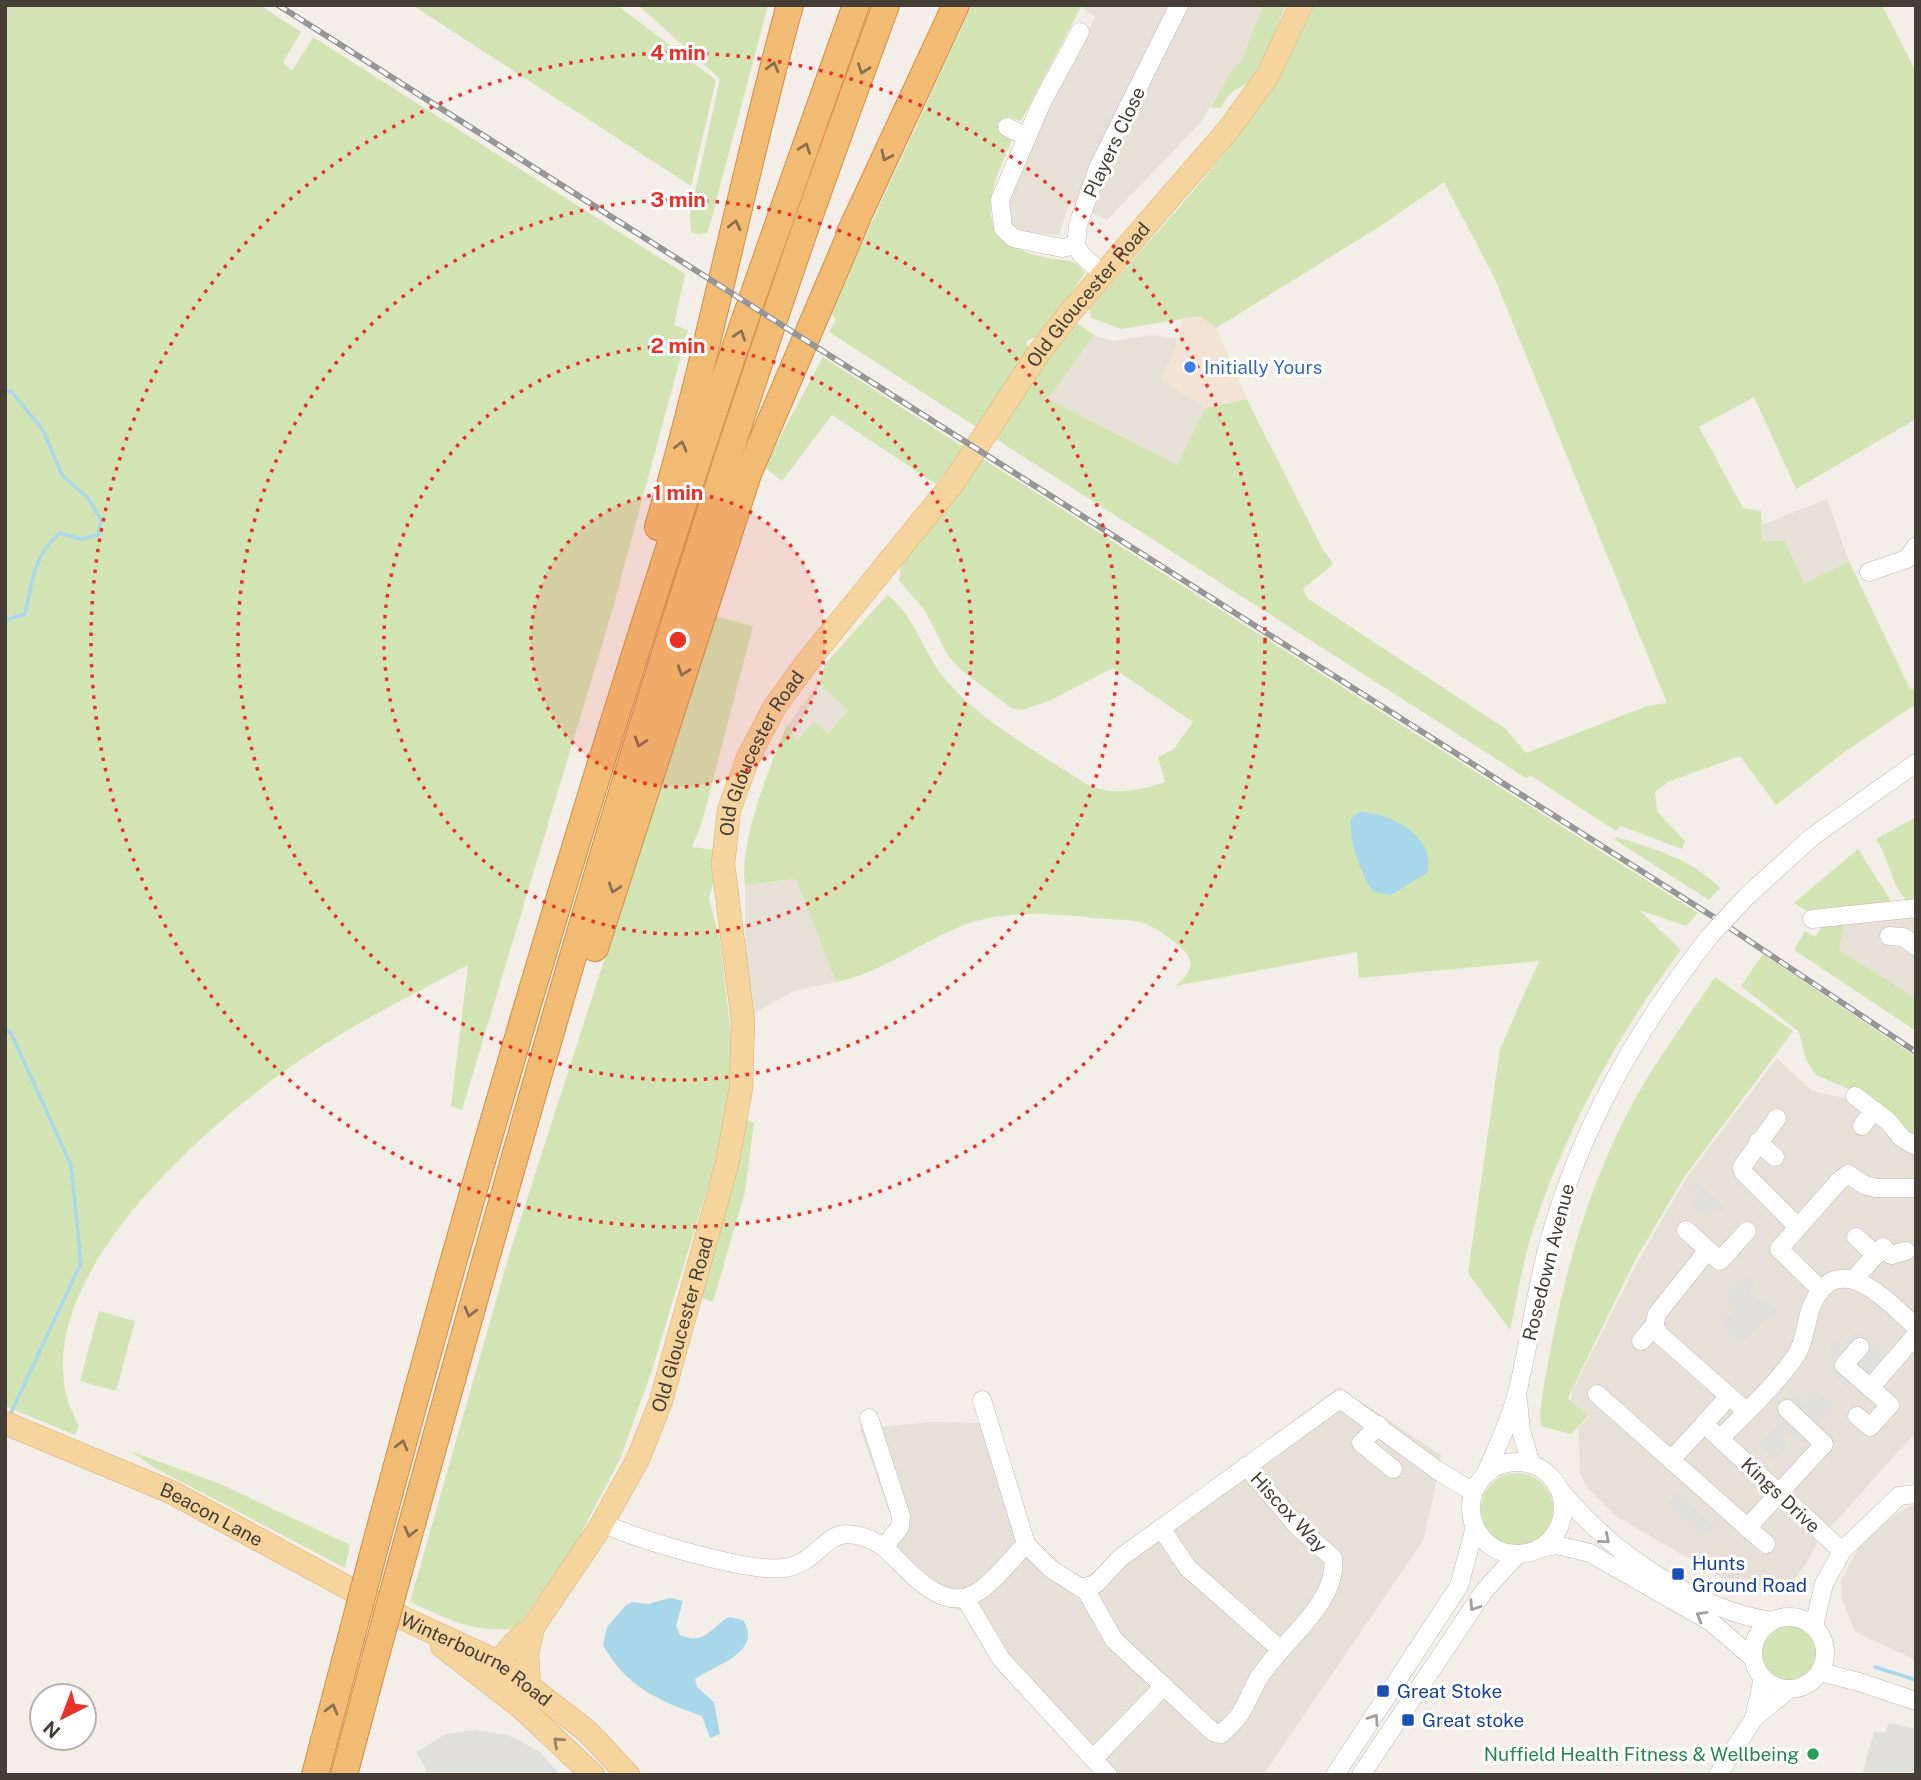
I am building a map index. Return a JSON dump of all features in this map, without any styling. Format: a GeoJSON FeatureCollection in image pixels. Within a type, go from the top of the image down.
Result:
{"type":"FeatureCollection","features":[{"type":"Feature","properties":{"kind":"highway"},"geometry":{"type":"LineString","coordinates":[[418,1384],[432,1294],[522,974],[682,444],[790,5]]}},
{"type":"Feature","properties":{"kind":"highway"},"geometry":{"type":"LineString","coordinates":[[315,1775],[418,1384],[537,981],[679,518],[856,5]]}},
{"type":"Feature","properties":{"kind":"highway"},"geometry":{"type":"LineString","coordinates":[[344,1775],[479,1281],[595,885],[794,260],[886,5]]}},
{"type":"Feature","properties":{"kind":"highway"},"geometry":{"type":"LineString","coordinates":[[667,654],[709,562],[776,389],[956,5]]}},
{"type":"Feature","properties":{"kind":"highway"},"geometry":{"type":"LineString","coordinates":[[479,1281],[517,1196],[748,474],[857,219]]}},
{"type":"Feature","properties":{"kind":"main road","name":"Old Gloucester Road"},"geometry":{"type":"LineString","coordinates":[[498,1662],[517,1640],[533,1627],[602,1523],[638,1459],[661,1401],[736,1125],[741,1088],[743,1021],[723,864],[729,810],[748,758],[774,708],[808,661],[953,483],[1038,354],[1230,129],[1268,75],[1301,5]]}},
{"type":"Feature","properties":{"kind":"main road","name":"Beacon Lane"},"geometry":{"type":"LineString","coordinates":[[13,1426],[173,1493],[409,1621]]}},
{"type":"Feature","properties":{"kind":"main road","name":"Winterbourne Road"},"geometry":{"type":"LineString","coordinates":[[409,1621],[498,1662],[589,1732],[628,1775]]}},
{"type":"Feature","properties":{"kind":"main road","name":"Winterbourne Road"},"geometry":{"type":"LineString","coordinates":[[409,1621],[523,1709],[593,1775]]}},
{"type":"Feature","properties":{"kind":"main road","name":"Old Gloucester Road"},"geometry":{"type":"LineString","coordinates":[[529,1685],[527,1653],[533,1627]]}},
{"type":"Feature","properties":{"kind":"main road"},"geometry":{"type":"LineString","coordinates":[[498,1662],[523,1709]]}},
{"type":"Feature","properties":{"kind":"street","name":"Players Close"},"geometry":{"type":"LineString","coordinates":[[1076,245],[1078,225],[1098,168],[1179,5]]}},
{"type":"Feature","properties":{"kind":"street"},"geometry":{"type":"LineString","coordinates":[[1080,32],[1002,191],[1003,228],[1007,234],[1021,241],[1062,248],[1076,245],[1086,261],[1103,275]]}},
{"type":"Feature","properties":{"kind":"street"},"geometry":{"type":"LineString","coordinates":[[1007,127],[1027,137]]}},
{"type":"Feature","properties":{"kind":"street"},"geometry":{"type":"LineString","coordinates":[[1869,572],[1907,559],[1916,546]]}},
{"type":"Feature","properties":{"kind":"street","name":"Rosedown Avenue"},"geometry":{"type":"LineString","coordinates":[[1486,1473],[1517,1393],[1549,1242],[1580,1148],[1629,1051],[1678,976],[1747,896],[1812,837],[1916,763]]}},
{"type":"Feature","properties":{"kind":"street"},"geometry":{"type":"LineString","coordinates":[[1812,919],[1916,908]]}},
{"type":"Feature","properties":{"kind":"street"},"geometry":{"type":"LineString","coordinates":[[1889,936],[1903,937],[1916,946]]}},
{"type":"Feature","properties":{"kind":"street"},"geometry":{"type":"LineString","coordinates":[[1855,1096],[1888,1121],[1902,1138],[1916,1146]]}},
{"type":"Feature","properties":{"kind":"street"},"geometry":{"type":"LineString","coordinates":[[1862,1126],[1874,1111]]}},
{"type":"Feature","properties":{"kind":"street"},"geometry":{"type":"LineString","coordinates":[[1777,1118],[1743,1162],[1743,1172],[1798,1227]]}},
{"type":"Feature","properties":{"kind":"street"},"geometry":{"type":"LineString","coordinates":[[1758,1142],[1775,1157]]}},
{"type":"Feature","properties":{"kind":"street"},"geometry":{"type":"LineString","coordinates":[[1821,1290],[1780,1253],[1782,1245],[1798,1227],[1848,1174],[1864,1185],[1876,1188],[1916,1188]]}},
{"type":"Feature","properties":{"kind":"street"},"geometry":{"type":"LineString","coordinates":[[1686,1230],[1720,1261],[1747,1231]]}},
{"type":"Feature","properties":{"kind":"street"},"geometry":{"type":"LineString","coordinates":[[1856,1237],[1876,1255]]}},
{"type":"Feature","properties":{"kind":"street"},"geometry":{"type":"LineString","coordinates":[[1854,1279],[1883,1247],[1891,1255],[1906,1251]]}},
{"type":"Feature","properties":{"kind":"street"},"geometry":{"type":"LineString","coordinates":[[1708,1250],[1657,1314],[1657,1330],[1746,1411]]}},
{"type":"Feature","properties":{"kind":"street"},"geometry":{"type":"LineString","coordinates":[[1720,1439],[1799,1351],[1812,1304],[1821,1290],[1838,1280],[1854,1279],[1866,1283],[1916,1327]]}},
{"type":"Feature","properties":{"kind":"street"},"geometry":{"type":"LineString","coordinates":[[1641,1341],[1657,1330]]}},
{"type":"Feature","properties":{"kind":"street"},"geometry":{"type":"LineString","coordinates":[[1870,1388],[1916,1335]]}},
{"type":"Feature","properties":{"kind":"street"},"geometry":{"type":"LineString","coordinates":[[1857,1416],[1870,1427],[1890,1405],[1844,1365],[1860,1347]]}},
{"type":"Feature","properties":{"kind":"street","name":"Rosedown Avenue"},"geometry":{"type":"LineString","coordinates":[[1517,1393],[1521,1431],[1531,1464]]}},
{"type":"Feature","properties":{"kind":"street"},"geometry":{"type":"LineString","coordinates":[[1598,1394],[1766,1544]]}},
{"type":"Feature","properties":{"kind":"street"},"geometry":{"type":"LineString","coordinates":[[1671,1460],[1729,1396]]}},
{"type":"Feature","properties":{"kind":"street"},"geometry":{"type":"LineString","coordinates":[[982,1400],[1026,1544],[1051,1569],[1081,1588],[1096,1584],[1120,1559],[1340,1399],[1437,1470],[1473,1492]]}},
{"type":"Feature","properties":{"kind":"street"},"geometry":{"type":"LineString","coordinates":[[1747,1528],[1824,1444],[1787,1409]]}},
{"type":"Feature","properties":{"kind":"street"},"geometry":{"type":"LineString","coordinates":[[869,1418],[901,1516],[900,1527],[884,1546]]}},
{"type":"Feature","properties":{"kind":"street","name":"Kings Drive"},"geometry":{"type":"LineString","coordinates":[[1704,1424],[1842,1551]]}},
{"type":"Feature","properties":{"kind":"street"},"geometry":{"type":"LineString","coordinates":[[1379,1425],[1356,1436],[1393,1469]]}},
{"type":"Feature","properties":{"kind":"street"},"geometry":{"type":"LineString","coordinates":[[1335,1775],[1459,1587],[1475,1527],[1471,1510],[1473,1492],[1486,1473],[1507,1462],[1531,1464],[1551,1476],[1583,1519],[1634,1561],[1719,1608],[1743,1617],[1771,1621],[1794,1617],[1814,1626],[1824,1643],[1826,1653],[1820,1672],[1801,1687],[1788,1689],[1775,1686],[1763,1678],[1754,1658],[1712,1622],[1590,1553],[1557,1545],[1539,1548],[1518,1554],[1484,1591],[1361,1775]]}},
{"type":"Feature","properties":{"kind":"street","name":"Hiscox Way"},"geometry":{"type":"LineString","coordinates":[[1246,1466],[1298,1527],[1333,1558],[1335,1573],[1325,1592],[1305,1623],[1281,1650]]}},
{"type":"Feature","properties":{"kind":"street"},"geometry":{"type":"LineString","coordinates":[[1539,1548],[1558,1529],[1563,1510],[1559,1489]]}},
{"type":"Feature","properties":{"kind":"street"},"geometry":{"type":"LineString","coordinates":[[1794,1617],[1824,1584],[1842,1551],[1899,1496],[1916,1494]]}},
{"type":"Feature","properties":{"kind":"street"},"geometry":{"type":"LineString","coordinates":[[602,1523],[670,1547],[762,1567],[784,1568],[800,1563],[837,1535],[865,1535],[884,1546],[938,1595],[965,1598],[979,1592],[1026,1544]]}},
{"type":"Feature","properties":{"kind":"street"},"geometry":{"type":"LineString","coordinates":[[1475,1527],[1493,1547],[1518,1554]]}},
{"type":"Feature","properties":{"kind":"street"},"geometry":{"type":"LineString","coordinates":[[1084,1587],[1114,1640],[1213,1732],[1221,1734],[1237,1720],[1249,1702],[1257,1681],[1281,1650],[1188,1568],[1161,1528]]}},
{"type":"Feature","properties":{"kind":"street"},"geometry":{"type":"LineString","coordinates":[[1814,1626],[1824,1584]]}},
{"type":"Feature","properties":{"kind":"street"},"geometry":{"type":"LineString","coordinates":[[965,1598],[1001,1659],[1108,1775]]}},
{"type":"Feature","properties":{"kind":"street"},"geometry":{"type":"LineString","coordinates":[[1754,1658],[1756,1637],[1771,1621]]}},
{"type":"Feature","properties":{"kind":"street"},"geometry":{"type":"LineString","coordinates":[[1826,1653],[1859,1682]]}},
{"type":"Feature","properties":{"kind":"street"},"geometry":{"type":"LineString","coordinates":[[1820,1672],[1916,1701]]}},
{"type":"Feature","properties":{"kind":"street"},"geometry":{"type":"LineString","coordinates":[[1754,1718],[1763,1678]]}},
{"type":"Feature","properties":{"kind":"street"},"geometry":{"type":"LineString","coordinates":[[1094,1758],[1164,1686]]}},
{"type":"Feature","properties":{"kind":"street"},"geometry":{"type":"LineString","coordinates":[[1718,1775],[1754,1718],[1788,1689]]}},
{"type":"Feature","properties":{"kind":"shaded area"},"geometry":{"type":"Polygon","coordinates":[[[1079,5],[1263,5],[1241,61],[1231,71],[1201,122],[1107,220],[1070,201],[1059,235],[1023,232],[1009,222],[1006,205],[1036,132],[1095,17],[1079,5]]]}},
{"type":"Feature","properties":{"kind":"shaded area"},"geometry":{"type":"Polygon","coordinates":[[[1200,316],[1216,328],[1247,399],[1205,408],[1161,379],[1176,348],[1182,320],[1200,316]]]}},
{"type":"Feature","properties":{"kind":"shaded area"},"geometry":{"type":"Polygon","coordinates":[[[1094,335],[1113,341],[1152,335],[1177,339],[1176,348],[1161,379],[1205,408],[1177,465],[1047,399],[1094,335]]]}},
{"type":"Feature","properties":{"kind":"shaded area"},"geometry":{"type":"Polygon","coordinates":[[[1827,499],[1849,561],[1804,583],[1785,542],[1762,542],[1762,525],[1827,499]]]}},
{"type":"Feature","properties":{"kind":"shaded area"},"geometry":{"type":"Polygon","coordinates":[[[819,683],[848,709],[828,733],[797,741],[788,725],[819,683]]]}},
{"type":"Feature","properties":{"kind":"shaded area"},"geometry":{"type":"Polygon","coordinates":[[[796,879],[836,982],[794,991],[753,1014],[745,944],[745,885],[796,879]]]}},
{"type":"Feature","properties":{"kind":"shaded area"},"geometry":{"type":"Polygon","coordinates":[[[1916,913],[1916,998],[1839,950],[1845,921],[1916,913]]]}},
{"type":"Feature","properties":{"kind":"shaded area"},"geometry":{"type":"Polygon","coordinates":[[[1777,1058],[1812,1091],[1853,1100],[1916,1152],[1916,1432],[1818,1541],[1791,1584],[1742,1589],[1617,1517],[1588,1488],[1580,1474],[1578,1428],[1589,1417],[1571,1400],[1571,1394],[1637,1263],[1687,1177],[1777,1058]]]}},
{"type":"Feature","properties":{"kind":"shaded area"},"geometry":{"type":"Polygon","coordinates":[[[1696,1181],[1725,1208],[1721,1212],[1714,1206],[1705,1216],[1691,1204],[1700,1194],[1692,1187],[1696,1181]]]}},
{"type":"Feature","properties":{"kind":"shaded area"},"geometry":{"type":"Polygon","coordinates":[[[1747,1276],[1755,1283],[1749,1290],[1752,1295],[1764,1303],[1766,1301],[1778,1311],[1772,1317],[1766,1318],[1743,1343],[1722,1324],[1729,1315],[1732,1317],[1736,1308],[1726,1299],[1747,1276]]]}},
{"type":"Feature","properties":{"kind":"shaded area"},"geometry":{"type":"Polygon","coordinates":[[[1857,1331],[1889,1360],[1874,1376],[1856,1382],[1850,1389],[1833,1374],[1839,1362],[1832,1357],[1830,1345],[1834,1340],[1842,1347],[1857,1331]]]}},
{"type":"Feature","properties":{"kind":"shaded area"},"geometry":{"type":"Polygon","coordinates":[[[1339,1387],[1441,1455],[1434,1493],[1423,1541],[1263,1775],[1099,1775],[1000,1671],[971,1629],[965,1612],[931,1601],[880,1554],[892,1519],[860,1429],[932,1422],[982,1423],[1018,1536],[1081,1581],[1339,1387]]]}},
{"type":"Feature","properties":{"kind":"shaded area"},"geometry":{"type":"Polygon","coordinates":[[[1818,1391],[1833,1405],[1808,1435],[1805,1433],[1798,1440],[1787,1431],[1781,1438],[1788,1445],[1775,1459],[1759,1445],[1791,1412],[1783,1404],[1793,1393],[1803,1402],[1808,1402],[1818,1391]]]}},
{"type":"Feature","properties":{"kind":"shaded area"},"geometry":{"type":"Polygon","coordinates":[[[1916,1466],[1914,1659],[1855,1632],[1842,1599],[1841,1580],[1863,1539],[1888,1518],[1914,1504],[1916,1466]]]}},
{"type":"Feature","properties":{"kind":"shaded area"},"geometry":{"type":"Polygon","coordinates":[[[1677,1493],[1715,1527],[1707,1537],[1668,1502],[1677,1493]]]}},
{"type":"Feature","properties":{"kind":"shaded area"},"geometry":{"type":"Polygon","coordinates":[[[1889,1723],[1916,1729],[1916,1775],[1862,1775],[1874,1731],[1885,1733],[1889,1723]]]}},
{"type":"Feature","properties":{"kind":"shaded area"},"geometry":{"type":"Polygon","coordinates":[[[475,1730],[508,1735],[539,1751],[560,1775],[425,1775],[426,1770],[416,1752],[446,1734],[475,1730]]]}},
{"type":"Feature","properties":{"kind":"green space"},"geometry":{"type":"Polygon","coordinates":[[[5,5],[260,5],[301,32],[283,62],[292,71],[313,37],[685,274],[674,325],[688,330],[611,615],[462,1110],[451,1106],[468,965],[330,1041],[270,1082],[223,1119],[175,1164],[130,1214],[93,1267],[70,1321],[63,1375],[79,1426],[75,1435],[5,1406],[5,5]]]}},
{"type":"Feature","properties":{"kind":"green space"},"geometry":{"type":"Polygon","coordinates":[[[412,5],[617,5],[716,80],[691,186],[412,5]]]}},
{"type":"Feature","properties":{"kind":"green space"},"geometry":{"type":"Polygon","coordinates":[[[638,5],[768,5],[708,232],[699,235],[691,232],[690,215],[720,79],[638,5]]]}},
{"type":"Feature","properties":{"kind":"green space"},"geometry":{"type":"Polygon","coordinates":[[[972,5],[1081,7],[1021,121],[1008,117],[999,133],[1012,140],[996,180],[991,214],[995,228],[1005,241],[1022,251],[1073,262],[1085,273],[1052,320],[1036,337],[1026,341],[1029,349],[978,428],[829,332],[836,319],[830,313],[972,5]]]}},
{"type":"Feature","properties":{"kind":"green space"},"geometry":{"type":"Polygon","coordinates":[[[1263,5],[1286,5],[1262,61],[1248,82],[1229,95],[1221,108],[1210,108],[1231,71],[1241,61],[1263,5]]]}},
{"type":"Feature","properties":{"kind":"green space"},"geometry":{"type":"Polygon","coordinates":[[[1314,5],[1882,5],[1916,72],[1916,419],[1796,489],[1754,397],[1699,427],[1743,508],[1761,511],[1762,541],[1785,541],[1804,583],[1849,561],[1910,689],[1916,689],[1916,704],[1846,751],[1776,805],[1740,756],[1668,782],[1655,792],[1657,811],[1685,841],[1682,849],[1621,826],[1616,831],[1531,776],[1526,778],[994,438],[1074,321],[1094,335],[1048,399],[1177,465],[1205,408],[1247,399],[1322,548],[1333,564],[1303,589],[1307,598],[1506,729],[1526,753],[1647,706],[1667,703],[1495,279],[1444,182],[1379,227],[1216,328],[1200,316],[1121,329],[1091,318],[1089,309],[1214,166],[1243,128],[1293,48],[1314,5]]]}},
{"type":"Feature","properties":{"kind":"green space"},"geometry":{"type":"Polygon","coordinates":[[[823,357],[965,448],[936,484],[832,415],[782,481],[764,467],[823,357]]]}},
{"type":"Feature","properties":{"kind":"green space"},"geometry":{"type":"Polygon","coordinates":[[[980,457],[1698,913],[1686,926],[1639,910],[1681,950],[1614,1051],[1559,1160],[1531,1236],[1510,1330],[1468,1273],[1500,1049],[1539,961],[1359,978],[1357,952],[1175,986],[1190,969],[1189,958],[1173,941],[1141,922],[1030,914],[992,917],[974,922],[868,972],[836,982],[796,879],[745,885],[746,847],[751,826],[786,727],[788,725],[797,741],[814,721],[828,733],[848,710],[819,683],[825,664],[887,595],[905,613],[945,679],[976,709],[1012,736],[1088,785],[1126,791],[1165,782],[1158,757],[1174,749],[1193,722],[1113,668],[1049,701],[1022,710],[1011,708],[962,671],[948,656],[925,611],[899,580],[902,559],[980,457]]]}},
{"type":"Feature","properties":{"kind":"green space"},"geometry":{"type":"Polygon","coordinates":[[[715,616],[753,626],[702,822],[692,847],[715,850],[714,880],[709,898],[720,940],[733,1052],[729,1100],[721,1143],[652,1370],[621,1457],[576,1543],[521,1622],[513,1629],[472,1626],[448,1619],[410,1602],[509,1255],[715,616]]]}},
{"type":"Feature","properties":{"kind":"green space"},"geometry":{"type":"Polygon","coordinates":[[[1916,817],[1916,903],[1912,904],[1899,891],[1876,839],[1916,817]]]}},
{"type":"Feature","properties":{"kind":"green space"},"geometry":{"type":"Polygon","coordinates":[[[1617,837],[1685,862],[1720,888],[1709,900],[1615,840],[1617,837]]]}},
{"type":"Feature","properties":{"kind":"green space"},"geometry":{"type":"Polygon","coordinates":[[[1858,849],[1893,904],[1809,912],[1794,903],[1858,849]]]}},
{"type":"Feature","properties":{"kind":"green space"},"geometry":{"type":"Polygon","coordinates":[[[1845,921],[1839,950],[1916,998],[1916,1031],[1794,950],[1805,931],[1815,937],[1824,924],[1845,921]]]}},
{"type":"Feature","properties":{"kind":"green space"},"geometry":{"type":"Polygon","coordinates":[[[1763,954],[1916,1057],[1916,1141],[1863,1095],[1816,1075],[1806,1060],[1799,1032],[1741,986],[1763,954]]]}},
{"type":"Feature","properties":{"kind":"green space"},"geometry":{"type":"Polygon","coordinates":[[[1715,977],[1793,1031],[1683,1179],[1635,1260],[1568,1398],[1588,1416],[1571,1434],[1541,1426],[1540,1412],[1561,1298],[1595,1186],[1636,1098],[1715,977]]]}},
{"type":"Feature","properties":{"kind":"green space"},"geometry":{"type":"Polygon","coordinates":[[[742,1120],[754,1122],[745,1192],[713,1302],[694,1296],[742,1120]]]}},
{"type":"Feature","properties":{"kind":"green space"},"geometry":{"type":"Polygon","coordinates":[[[99,1311],[135,1321],[116,1391],[80,1381],[99,1311]]]}},
{"type":"Feature","properties":{"kind":"green space"},"geometry":{"type":"Polygon","coordinates":[[[130,1451],[218,1483],[350,1545],[345,1568],[155,1468],[130,1451]]]}},
{"type":"Feature","properties":{"kind":"green space"},"geometry":{"type":"Polygon","coordinates":[[[1517,1473],[1537,1479],[1547,1489],[1553,1509],[1547,1529],[1537,1539],[1517,1545],[1497,1539],[1487,1529],[1481,1509],[1487,1489],[1497,1479],[1517,1473]]]}},
{"type":"Feature","properties":{"kind":"green space"},"geometry":{"type":"Polygon","coordinates":[[[1789,1625],[1800,1627],[1809,1633],[1815,1642],[1815,1664],[1809,1673],[1800,1679],[1789,1681],[1778,1679],[1769,1673],[1763,1664],[1761,1653],[1763,1642],[1769,1633],[1778,1627],[1789,1625]]]}},
{"type":"Feature","properties":{"kind":"water"},"geometry":{"type":"Polygon","coordinates":[[[1359,812],[1384,816],[1418,837],[1428,860],[1427,873],[1391,895],[1373,892],[1360,867],[1351,837],[1351,819],[1359,812]]]}},
{"type":"Feature","properties":{"kind":"water"},"geometry":{"type":"Polygon","coordinates":[[[670,1598],[683,1601],[676,1626],[680,1635],[689,1638],[702,1637],[729,1617],[743,1620],[748,1631],[747,1641],[742,1649],[725,1663],[695,1679],[697,1687],[714,1702],[720,1734],[710,1738],[702,1716],[645,1691],[622,1672],[603,1645],[607,1627],[625,1606],[632,1602],[648,1604],[670,1598]]]}},
{"type":"Feature","properties":{"kind":"waterway"},"geometry":{"type":"LineString","coordinates":[[5,392],[11,391],[43,430],[62,475],[88,498],[101,520],[98,535],[81,539],[60,533],[51,541],[35,569],[25,614],[5,620]]}},
{"type":"Feature","properties":{"kind":"waterway"},"geometry":{"type":"LineString","coordinates":[[5,1030],[11,1033],[71,1165],[81,1263],[10,1415]]}},
{"type":"Feature","properties":{"kind":"waterway"},"geometry":{"type":"LineString","coordinates":[[1875,1667],[1916,1680]]}},
{"type":"Feature","properties":{"kind":"railway"},"geometry":{"type":"LineString","coordinates":[[278,5],[1712,916],[1916,1052]]}},
{"type":"Feature","properties":{"kind":"place","name":"Initially Yours"},"geometry":{"type":"Point","coordinates":[1190,367]}},
{"type":"Feature","properties":{"kind":"place","name":"Hunts Ground Road"},"geometry":{"type":"Point","coordinates":[1678,1574]}},
{"type":"Feature","properties":{"kind":"place","name":"Great Stoke"},"geometry":{"type":"Point","coordinates":[1383,1691]}},
{"type":"Feature","properties":{"kind":"place","name":"Great stoke"},"geometry":{"type":"Point","coordinates":[1408,1720]}},
{"type":"Feature","properties":{"kind":"place","name":"Nuffield Health Fitness & Wellbeing"},"geometry":{"type":"Point","coordinates":[1813,1754]}}]}
